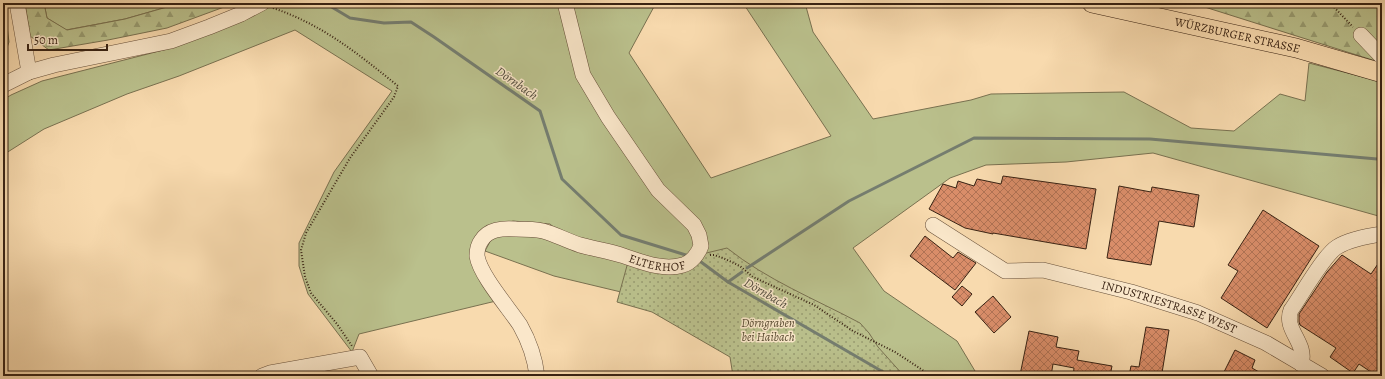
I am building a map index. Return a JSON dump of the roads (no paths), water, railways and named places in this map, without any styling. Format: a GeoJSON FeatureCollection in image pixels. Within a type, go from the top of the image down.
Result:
{"type":"FeatureCollection","features":[{"type":"Feature","properties":{"kind":"main road","name":"WÜRZBURGER STRASSE"},"geometry":{"type":"LineString","coordinates":[[1092,3],[1296,48],[1382,73]]}},
{"type":"Feature","properties":{"kind":"street"},"geometry":{"type":"LineString","coordinates":[[17,3],[29,72]]}},
{"type":"Feature","properties":{"kind":"street"},"geometry":{"type":"LineString","coordinates":[[3,85],[29,72],[54,65],[171,41],[241,14],[261,3]]}},
{"type":"Feature","properties":{"kind":"street","name":"ELTERHOF"},"geometry":{"type":"LineString","coordinates":[[538,376],[532,350],[527,338],[520,325],[489,282],[479,263],[477,255],[478,246],[488,233],[498,229],[508,228],[543,231],[581,245],[660,266],[684,265],[696,256],[701,246],[699,235],[694,225],[658,190],[608,117],[583,75],[565,3]]}},
{"type":"Feature","properties":{"kind":"street"},"geometry":{"type":"LineString","coordinates":[[1361,35],[1382,57]]}},
{"type":"Feature","properties":{"kind":"street","name":"INDUSTRIESTRASSE WEST"},"geometry":{"type":"LineString","coordinates":[[933,225],[1005,272],[1043,270],[1146,296],[1198,313],[1266,343],[1322,376]]}},
{"type":"Feature","properties":{"kind":"street"},"geometry":{"type":"LineString","coordinates":[[1301,364],[1303,357],[1302,351],[1288,317],[1292,310],[1328,254],[1337,246],[1367,236],[1382,234]]}},
{"type":"Feature","properties":{"kind":"street"},"geometry":{"type":"LineString","coordinates":[[262,376],[360,357],[371,376]]}},
{"type":"Feature","properties":{"kind":"waterway","name":"Dörnbach"},"geometry":{"type":"LineString","coordinates":[[325,3],[350,18],[384,23],[411,22],[434,37],[540,111],[562,179],[621,235],[689,256]]}},
{"type":"Feature","properties":{"kind":"waterway"},"geometry":{"type":"LineString","coordinates":[[747,268],[849,201],[974,138],[1150,139],[1377,159]]}},
{"type":"Feature","properties":{"kind":"waterway","name":"Dörnbach"},"geometry":{"type":"LineString","coordinates":[[697,259],[728,282],[890,376]]}},
{"type":"Feature","properties":{"kind":"waterway"},"geometry":{"type":"LineString","coordinates":[[728,282],[742,272]]}},
{"type":"Feature","properties":{"kind":"park label","name":"Dörngraben bei Haibach"},"geometry":{"type":"Point","coordinates":[768,330]}}]}
